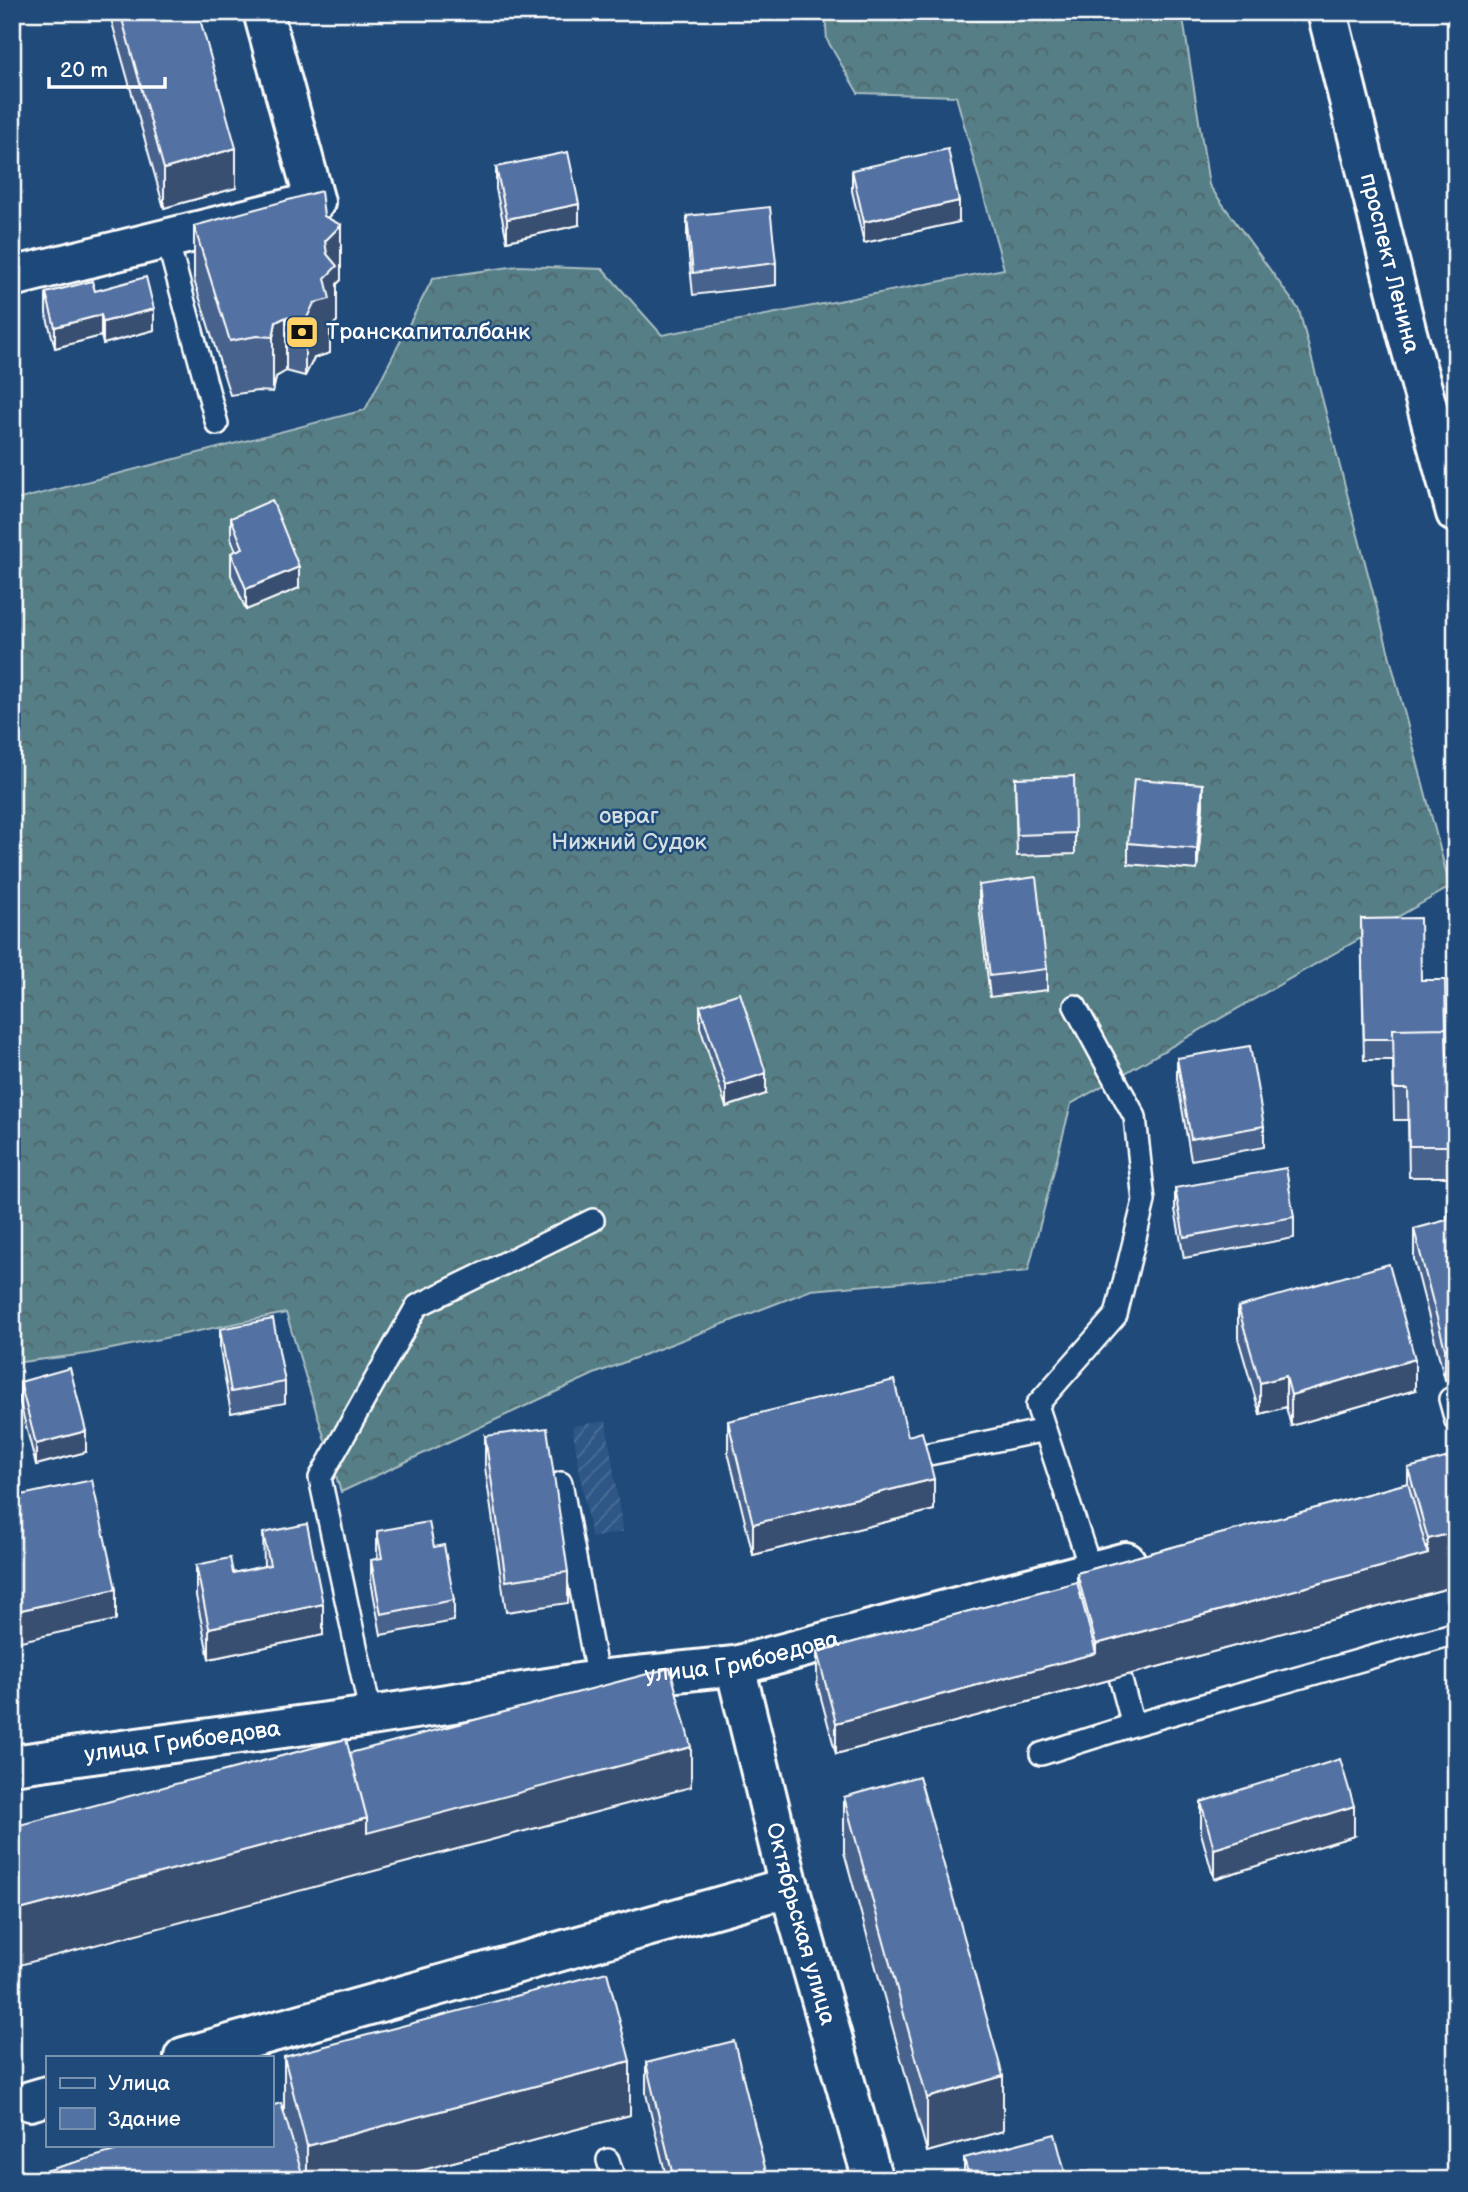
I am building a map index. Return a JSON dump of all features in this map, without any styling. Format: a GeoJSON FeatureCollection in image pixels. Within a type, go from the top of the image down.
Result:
{"type":"FeatureCollection","features":[{"type":"Feature","properties":{"kind":"street"},"geometry":{"type":"LineString","coordinates":[[12,277],[315,202],[263,12]]}},
{"type":"Feature","properties":{"kind":"street","name":"проспект Ленина"},"geometry":{"type":"LineString","coordinates":[[1327,12],[1407,332],[1456,513]]}},
{"type":"Feature","properties":{"kind":"street","name":"улица Грибоедова"},"geometry":{"type":"LineString","coordinates":[[12,1765],[371,1716],[598,1680],[736,1667],[1095,1584],[1157,1554]]}},
{"type":"Feature","properties":{"kind":"street","name":"Октябрьская улица"},"geometry":{"type":"LineString","coordinates":[[736,1667],[789,1887],[873,2180]]}},
{"type":"Feature","properties":{"kind":"street"},"geometry":{"type":"LineString","coordinates":[[188,2056],[789,1887]]}},
{"type":"Feature","properties":{"kind":"lane"},"geometry":{"type":"LineString","coordinates":[[167,239],[217,424]]}},
{"type":"Feature","properties":{"kind":"lane"},"geometry":{"type":"LineString","coordinates":[[1075,1006],[1135,1117],[1144,1202],[1116,1315],[1037,1405],[1095,1584]]}},
{"type":"Feature","properties":{"kind":"lane"},"geometry":{"type":"LineString","coordinates":[[371,1716],[320,1478],[417,1306],[593,1220]]}},
{"type":"Feature","properties":{"kind":"lane"},"geometry":{"type":"LineString","coordinates":[[1450,1399],[1456,1421]]}},
{"type":"Feature","properties":{"kind":"lane"},"geometry":{"type":"LineString","coordinates":[[883,1464],[1045,1430]]}},
{"type":"Feature","properties":{"kind":"lane"},"geometry":{"type":"LineString","coordinates":[[561,1483],[598,1680]]}},
{"type":"Feature","properties":{"kind":"lane"},"geometry":{"type":"LineString","coordinates":[[1041,1754],[1456,1633]]}},
{"type":"Feature","properties":{"kind":"lane"},"geometry":{"type":"LineString","coordinates":[[1109,1635],[1133,1725]]}},
{"type":"Feature","properties":{"kind":"shaded area"},"geometry":{"type":"Polygon","coordinates":[[[606,1421],[623,1532],[591,1538],[572,1426],[606,1421]]]}},
{"type":"Feature","properties":{"kind":"green space","name":"овраг Нижний Судок"},"geometry":{"type":"Polygon","coordinates":[[[825,12],[1182,12],[1209,185],[1299,310],[1450,887],[1071,1104],[1028,1271],[811,1290],[594,1374],[341,1492],[286,1313],[87,1354],[12,1363],[12,501],[365,410],[433,278],[517,266],[603,269],[662,335],[1004,269],[956,96],[858,93],[827,40],[825,12]]]}},
{"type":"Feature","properties":{"kind":"building"},"geometry":{"type":"Polygon","coordinates":[[[120,12],[198,12],[236,148],[164,169],[120,12]]]}},
{"type":"Feature","properties":{"kind":"building"},"geometry":{"type":"Polygon","coordinates":[[[948,149],[959,201],[864,222],[852,170],[948,149]]]}},
{"type":"Feature","properties":{"kind":"building"},"geometry":{"type":"Polygon","coordinates":[[[568,152],[579,204],[507,219],[496,167],[568,152]]]}},
{"type":"Feature","properties":{"kind":"building"},"geometry":{"type":"Polygon","coordinates":[[[321,191],[324,216],[341,225],[325,241],[327,254],[337,266],[325,278],[330,299],[314,303],[305,322],[286,317],[276,322],[273,337],[257,336],[230,341],[194,226],[321,191]]]}},
{"type":"Feature","properties":{"kind":"building"},"geometry":{"type":"Polygon","coordinates":[[[770,207],[776,263],[693,273],[687,216],[770,207]]]}},
{"type":"Feature","properties":{"kind":"building"},"geometry":{"type":"Polygon","coordinates":[[[146,277],[154,309],[103,322],[101,315],[55,327],[46,293],[92,281],[95,291],[146,277]]]}},
{"type":"Feature","properties":{"kind":"building"},"geometry":{"type":"Polygon","coordinates":[[[272,500],[299,567],[246,589],[231,553],[243,548],[231,518],[272,500]]]}},
{"type":"Feature","properties":{"kind":"building"},"geometry":{"type":"Polygon","coordinates":[[[1074,776],[1075,833],[1017,835],[1015,778],[1074,776]]]}},
{"type":"Feature","properties":{"kind":"building"},"geometry":{"type":"Polygon","coordinates":[[[1134,779],[1203,784],[1197,849],[1128,843],[1134,779]]]}},
{"type":"Feature","properties":{"kind":"building"},"geometry":{"type":"Polygon","coordinates":[[[1036,877],[1047,969],[990,976],[979,885],[1036,877]]]}},
{"type":"Feature","properties":{"kind":"building"},"geometry":{"type":"Polygon","coordinates":[[[1420,918],[1421,980],[1445,980],[1446,1028],[1393,1029],[1393,1039],[1364,1039],[1361,919],[1420,918]]]}},
{"type":"Feature","properties":{"kind":"building"},"geometry":{"type":"Polygon","coordinates":[[[740,993],[766,1073],[726,1086],[700,1006],[740,993]]]}},
{"type":"Feature","properties":{"kind":"building"},"geometry":{"type":"Polygon","coordinates":[[[1446,1028],[1447,1057],[1456,1057],[1456,1146],[1409,1146],[1408,1089],[1394,1089],[1393,1029],[1446,1028]]]}},
{"type":"Feature","properties":{"kind":"building"},"geometry":{"type":"Polygon","coordinates":[[[1250,1046],[1264,1126],[1191,1139],[1177,1058],[1250,1046]]]}},
{"type":"Feature","properties":{"kind":"building"},"geometry":{"type":"Polygon","coordinates":[[[1286,1168],[1294,1217],[1184,1237],[1175,1188],[1286,1168]]]}},
{"type":"Feature","properties":{"kind":"building"},"geometry":{"type":"Polygon","coordinates":[[[1456,1203],[1456,1347],[1445,1349],[1414,1229],[1447,1220],[1448,1208],[1456,1203]]]}},
{"type":"Feature","properties":{"kind":"building"},"geometry":{"type":"Polygon","coordinates":[[[1389,1264],[1415,1359],[1291,1395],[1286,1376],[1260,1383],[1238,1307],[1389,1264]]]}},
{"type":"Feature","properties":{"kind":"building"},"geometry":{"type":"Polygon","coordinates":[[[273,1319],[285,1382],[231,1392],[220,1329],[273,1319]]]}},
{"type":"Feature","properties":{"kind":"building"},"geometry":{"type":"Polygon","coordinates":[[[70,1368],[86,1431],[36,1444],[20,1382],[70,1368]]]}},
{"type":"Feature","properties":{"kind":"building"},"geometry":{"type":"Polygon","coordinates":[[[894,1380],[908,1436],[922,1432],[934,1479],[753,1524],[728,1421],[894,1380]]]}},
{"type":"Feature","properties":{"kind":"building"},"geometry":{"type":"Polygon","coordinates":[[[547,1428],[568,1572],[506,1581],[485,1436],[547,1428]]]}},
{"type":"Feature","properties":{"kind":"building"},"geometry":{"type":"Polygon","coordinates":[[[1456,1455],[1456,1532],[1428,1539],[1408,1468],[1456,1455]]]}},
{"type":"Feature","properties":{"kind":"building"},"geometry":{"type":"Polygon","coordinates":[[[92,1480],[116,1589],[12,1612],[12,1497],[92,1480]]]}},
{"type":"Feature","properties":{"kind":"building"},"geometry":{"type":"Polygon","coordinates":[[[1408,1483],[1428,1554],[1096,1644],[1077,1573],[1408,1483]]]}},
{"type":"Feature","properties":{"kind":"building"},"geometry":{"type":"Polygon","coordinates":[[[429,1522],[434,1547],[444,1545],[454,1600],[381,1614],[371,1560],[382,1558],[377,1531],[429,1522]]]}},
{"type":"Feature","properties":{"kind":"building"},"geometry":{"type":"Polygon","coordinates":[[[307,1524],[323,1604],[209,1628],[196,1565],[230,1558],[233,1573],[270,1565],[263,1533],[307,1524]]]}},
{"type":"Feature","properties":{"kind":"building"},"geometry":{"type":"Polygon","coordinates":[[[1077,1582],[1096,1653],[836,1723],[817,1652],[1077,1582]]]}},
{"type":"Feature","properties":{"kind":"building"},"geometry":{"type":"Polygon","coordinates":[[[670,1668],[691,1747],[367,1833],[367,1818],[350,1753],[670,1668]]]}},
{"type":"Feature","properties":{"kind":"building"},"geometry":{"type":"Polygon","coordinates":[[[346,1739],[367,1818],[12,1912],[12,1827],[346,1739]]]}},
{"type":"Feature","properties":{"kind":"building"},"geometry":{"type":"Polygon","coordinates":[[[1340,1759],[1354,1806],[1214,1849],[1201,1802],[1340,1759]]]}},
{"type":"Feature","properties":{"kind":"building"},"geometry":{"type":"Polygon","coordinates":[[[919,1776],[1003,2076],[927,2098],[844,1797],[919,1776]]]}},
{"type":"Feature","properties":{"kind":"building"},"geometry":{"type":"Polygon","coordinates":[[[607,1972],[630,2061],[307,2146],[284,2057],[607,1972]]]}},
{"type":"Feature","properties":{"kind":"building"},"geometry":{"type":"Polygon","coordinates":[[[734,2041],[768,2180],[674,2180],[646,2063],[734,2041]]]}},
{"type":"Feature","properties":{"kind":"building"},"geometry":{"type":"Polygon","coordinates":[[[281,2103],[304,2180],[14,2180],[132,2146],[273,2146],[273,2105],[281,2103]]]}},
{"type":"Feature","properties":{"kind":"building"},"geometry":{"type":"Polygon","coordinates":[[[1055,2134],[1067,2180],[970,2180],[964,2158],[1055,2134]]]}},
{"type":"Feature","properties":{"kind":"place","name":"Транскапиталбанк"},"geometry":{"type":"Point","coordinates":[302,332]}}]}
